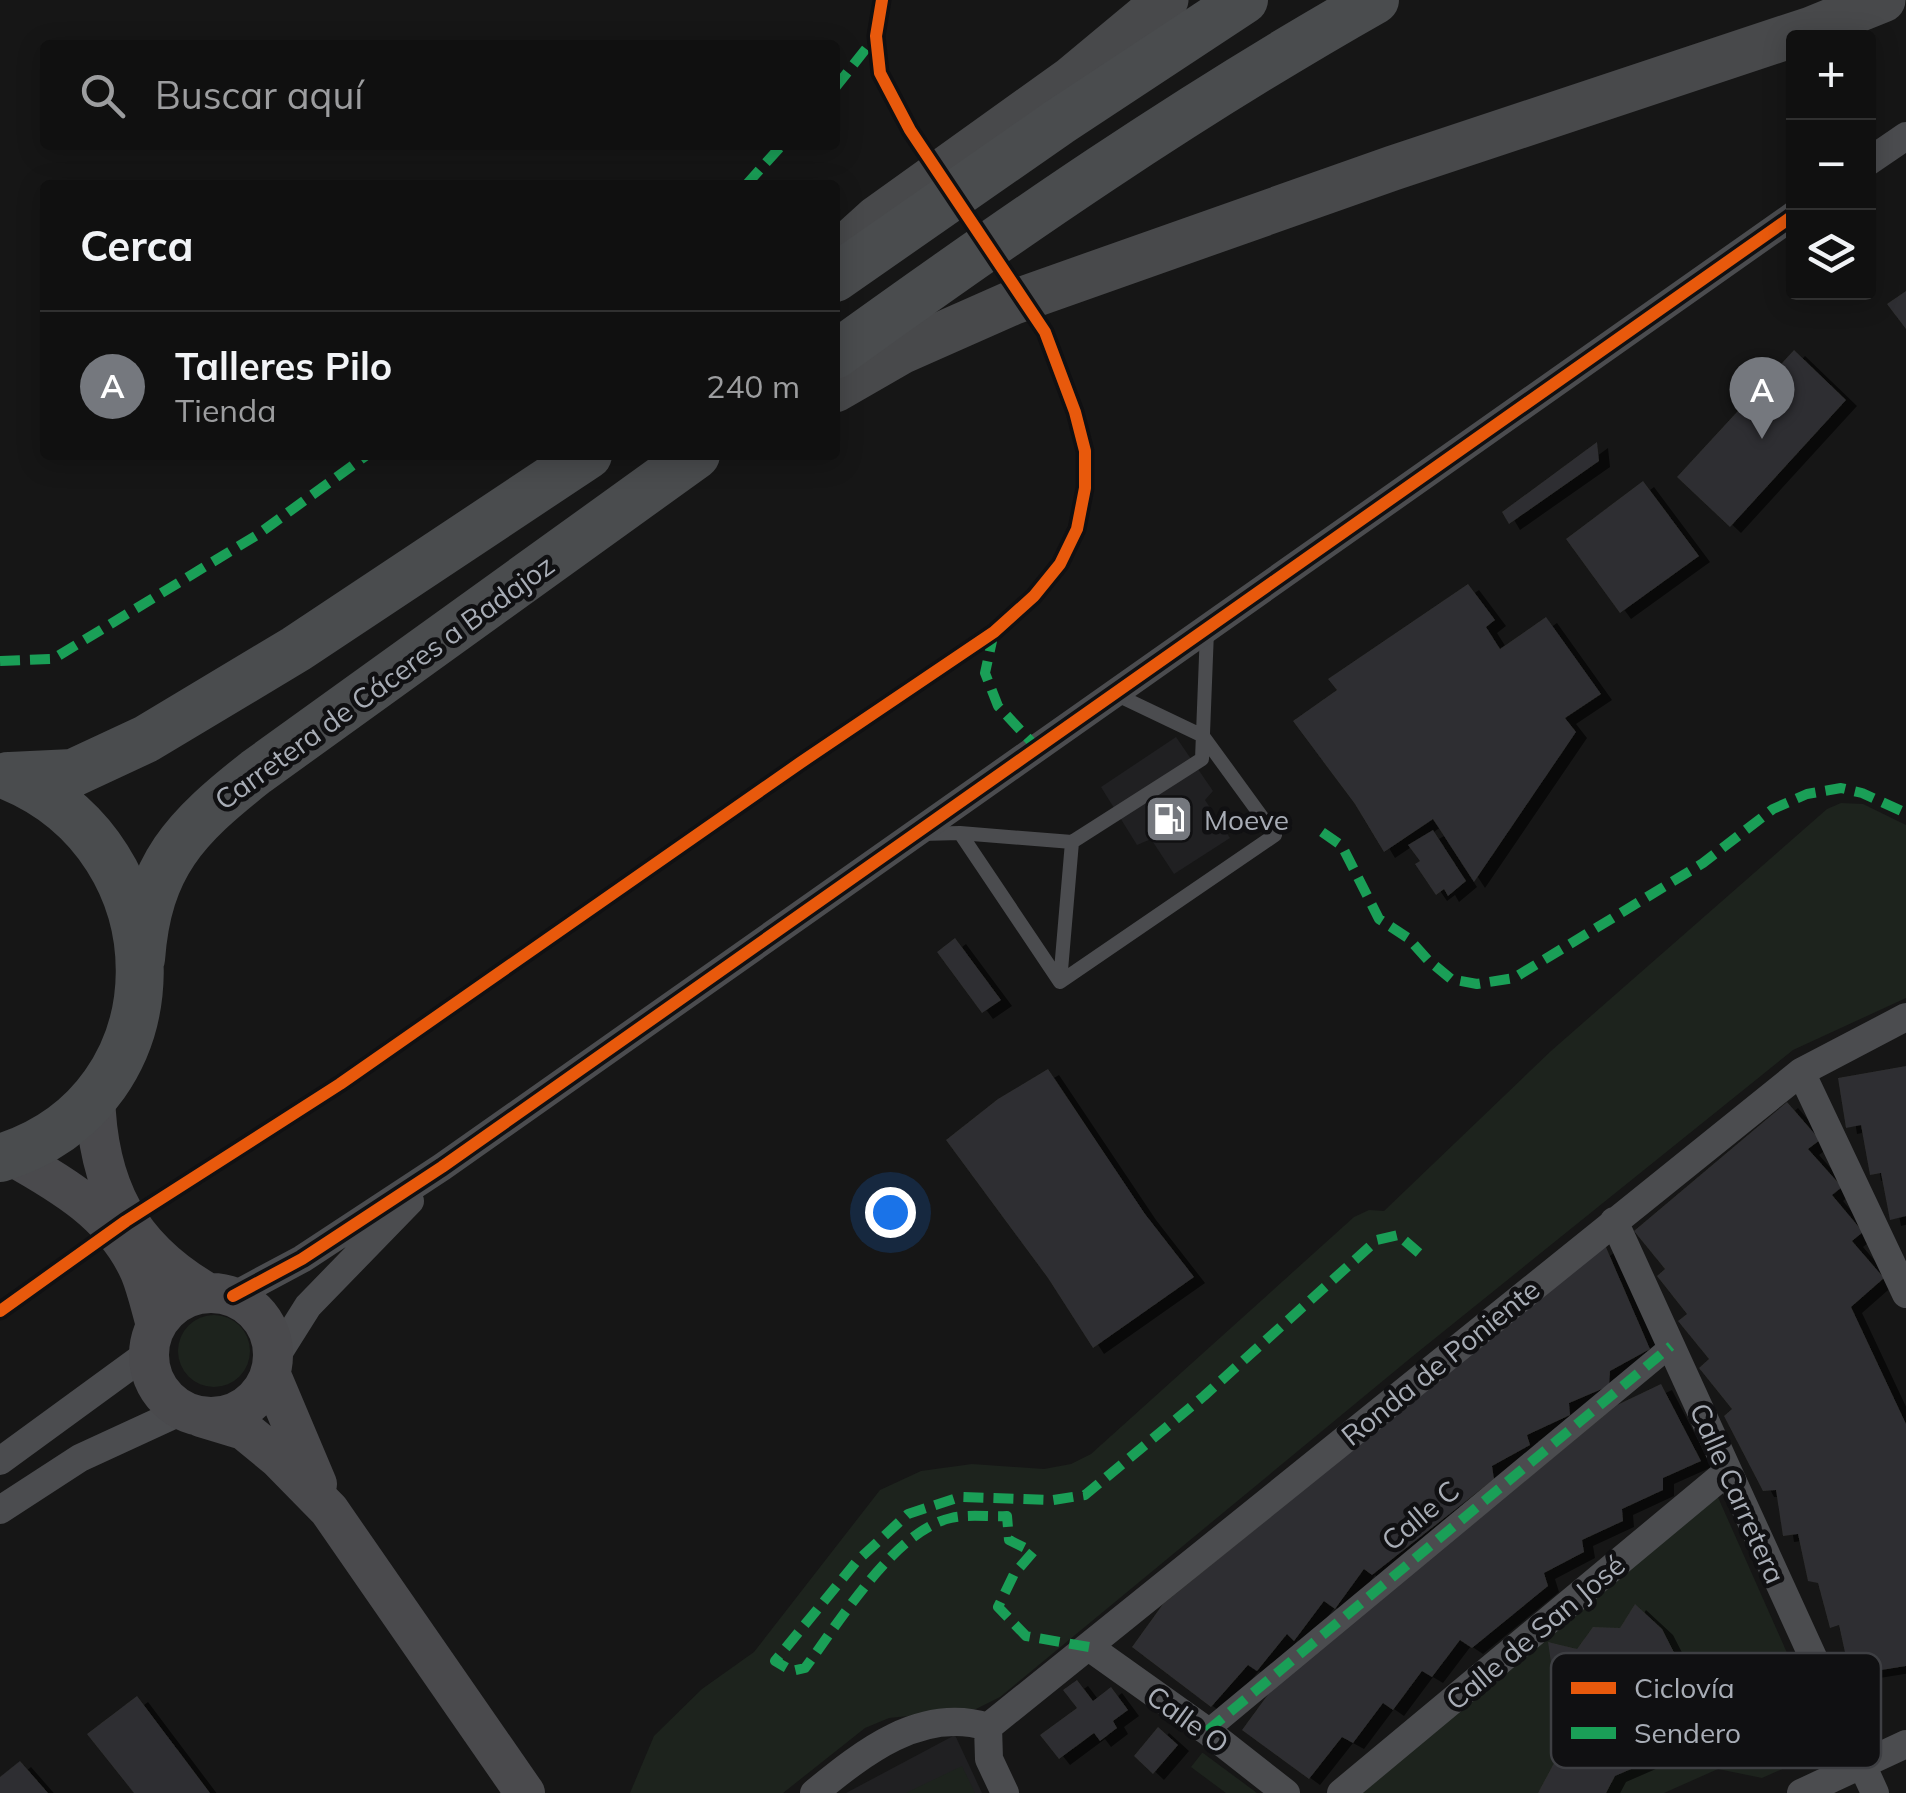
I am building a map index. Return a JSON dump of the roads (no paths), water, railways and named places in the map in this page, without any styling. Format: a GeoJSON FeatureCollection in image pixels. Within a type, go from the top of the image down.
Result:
{"type":"FeatureCollection","features":[{"type":"Feature","properties":{"kind":"highway"},"geometry":{"type":"LineString","coordinates":[[840,275],[1168,48],[1244,0]]}},
{"type":"Feature","properties":{"kind":"highway"},"geometry":{"type":"LineString","coordinates":[[840,351],[1140,141],[1374,0]]}},
{"type":"Feature","properties":{"kind":"highway"},"geometry":{"type":"LineString","coordinates":[[5,775],[73,773],[146,739],[296,649],[580,460]]}},
{"type":"Feature","properties":{"kind":"highway","name":"Carretera de Cáceres a Badajoz"},"geometry":{"type":"LineString","coordinates":[[5,1157],[56,1130],[95,1094],[125,1044],[137,1002],[144,919],[167,860],[206,812],[689,460]]}},
{"type":"Feature","properties":{"kind":"highway"},"geometry":{"type":"LineString","coordinates":[[5,775],[32,786],[71,813],[103,848],[130,901],[141,959]]}},
{"type":"Feature","properties":{"kind":"main road"},"geometry":{"type":"LineString","coordinates":[[840,251],[877,218],[1071,80],[1166,0]]}},
{"type":"Feature","properties":{"kind":"main road"},"geometry":{"type":"LineString","coordinates":[[840,387],[901,352],[1014,302],[1393,168],[1810,29],[1882,0]]}},
{"type":"Feature","properties":{"kind":"main road"},"geometry":{"type":"LineString","coordinates":[[596,527],[713,460]]}},
{"type":"Feature","properties":{"kind":"main road"},"geometry":{"type":"LineString","coordinates":[[95,1094],[96,1136],[126,1221],[181,1277],[252,1307],[273,1342],[272,1367],[262,1392],[237,1412],[191,1414]]}},
{"type":"Feature","properties":{"kind":"main road"},"geometry":{"type":"LineString","coordinates":[[5,1157],[68,1188],[115,1231],[141,1274],[152,1339],[149,1367],[157,1387],[191,1414],[244,1430],[329,1510],[525,1793]]}},
{"type":"Feature","properties":{"kind":"main road"},"geometry":{"type":"LineString","coordinates":[[152,1339],[168,1309],[186,1298],[220,1294]]}},
{"type":"Feature","properties":{"kind":"main road"},"geometry":{"type":"LineString","coordinates":[[272,1367],[329,1510]]}},
{"type":"Feature","properties":{"kind":"street"},"geometry":{"type":"LineString","coordinates":[[1876,157],[1906,136]]}},
{"type":"Feature","properties":{"kind":"street"},"geometry":{"type":"LineString","coordinates":[[220,1294],[302,1259],[442,1167],[1786,221]]}},
{"type":"Feature","properties":{"kind":"street","name":"Ronda de Poniente"},"geometry":{"type":"LineString","coordinates":[[988,1727],[1801,1072],[1906,1017]]}},
{"type":"Feature","properties":{"kind":"street"},"geometry":{"type":"LineString","coordinates":[[1801,1072],[1906,1294]]}},
{"type":"Feature","properties":{"kind":"street"},"geometry":{"type":"LineString","coordinates":[[272,1367],[308,1306],[442,1167]]}},
{"type":"Feature","properties":{"kind":"street","name":"Calle Carretera"},"geometry":{"type":"LineString","coordinates":[[1614,1221],[1811,1653]]}},
{"type":"Feature","properties":{"kind":"street"},"geometry":{"type":"LineString","coordinates":[[0,1461],[152,1339]]}},
{"type":"Feature","properties":{"kind":"street","name":"Calle C"},"geometry":{"type":"LineString","coordinates":[[1207,1731],[1671,1346]]}},
{"type":"Feature","properties":{"kind":"street"},"geometry":{"type":"LineString","coordinates":[[0,1510],[80,1458],[191,1414]]}},
{"type":"Feature","properties":{"kind":"street","name":"Calle de San José"},"geometry":{"type":"LineString","coordinates":[[1342,1793],[1728,1471]]}},
{"type":"Feature","properties":{"kind":"street","name":"Calle O"},"geometry":{"type":"LineString","coordinates":[[1089,1647],[1286,1793]]}},
{"type":"Feature","properties":{"kind":"street"},"geometry":{"type":"LineString","coordinates":[[814,1793],[867,1750],[939,1721],[964,1720],[988,1727],[989,1760],[1005,1793]]}},
{"type":"Feature","properties":{"kind":"street"},"geometry":{"type":"LineString","coordinates":[[1881,1756],[1906,1744]]}},
{"type":"Feature","properties":{"kind":"street"},"geometry":{"type":"LineString","coordinates":[[1801,1793],[1855,1768]]}},
{"type":"Feature","properties":{"kind":"street","name":"Calle Carretera"},"geometry":{"type":"LineString","coordinates":[[1863,1768],[1875,1793]]}},
{"type":"Feature","properties":{"kind":"lane"},"geometry":{"type":"LineString","coordinates":[[915,834],[960,833],[1072,842],[1202,759],[1207,628]]}},
{"type":"Feature","properties":{"kind":"lane"},"geometry":{"type":"LineString","coordinates":[[1060,982],[1275,835],[1203,736],[1114,694]]}},
{"type":"Feature","properties":{"kind":"lane"},"geometry":{"type":"LineString","coordinates":[[960,833],[1060,982]]}},
{"type":"Feature","properties":{"kind":"lane"},"geometry":{"type":"LineString","coordinates":[[1060,982],[1072,842]]}},
{"type":"Feature","properties":{"kind":"place","name":"Talleres Pilo"},"geometry":{"type":"Point","coordinates":[1762,439]}},
{"type":"Feature","properties":{"kind":"place","name":"Moeve"},"geometry":{"type":"Point","coordinates":[1169,819]}}]}
